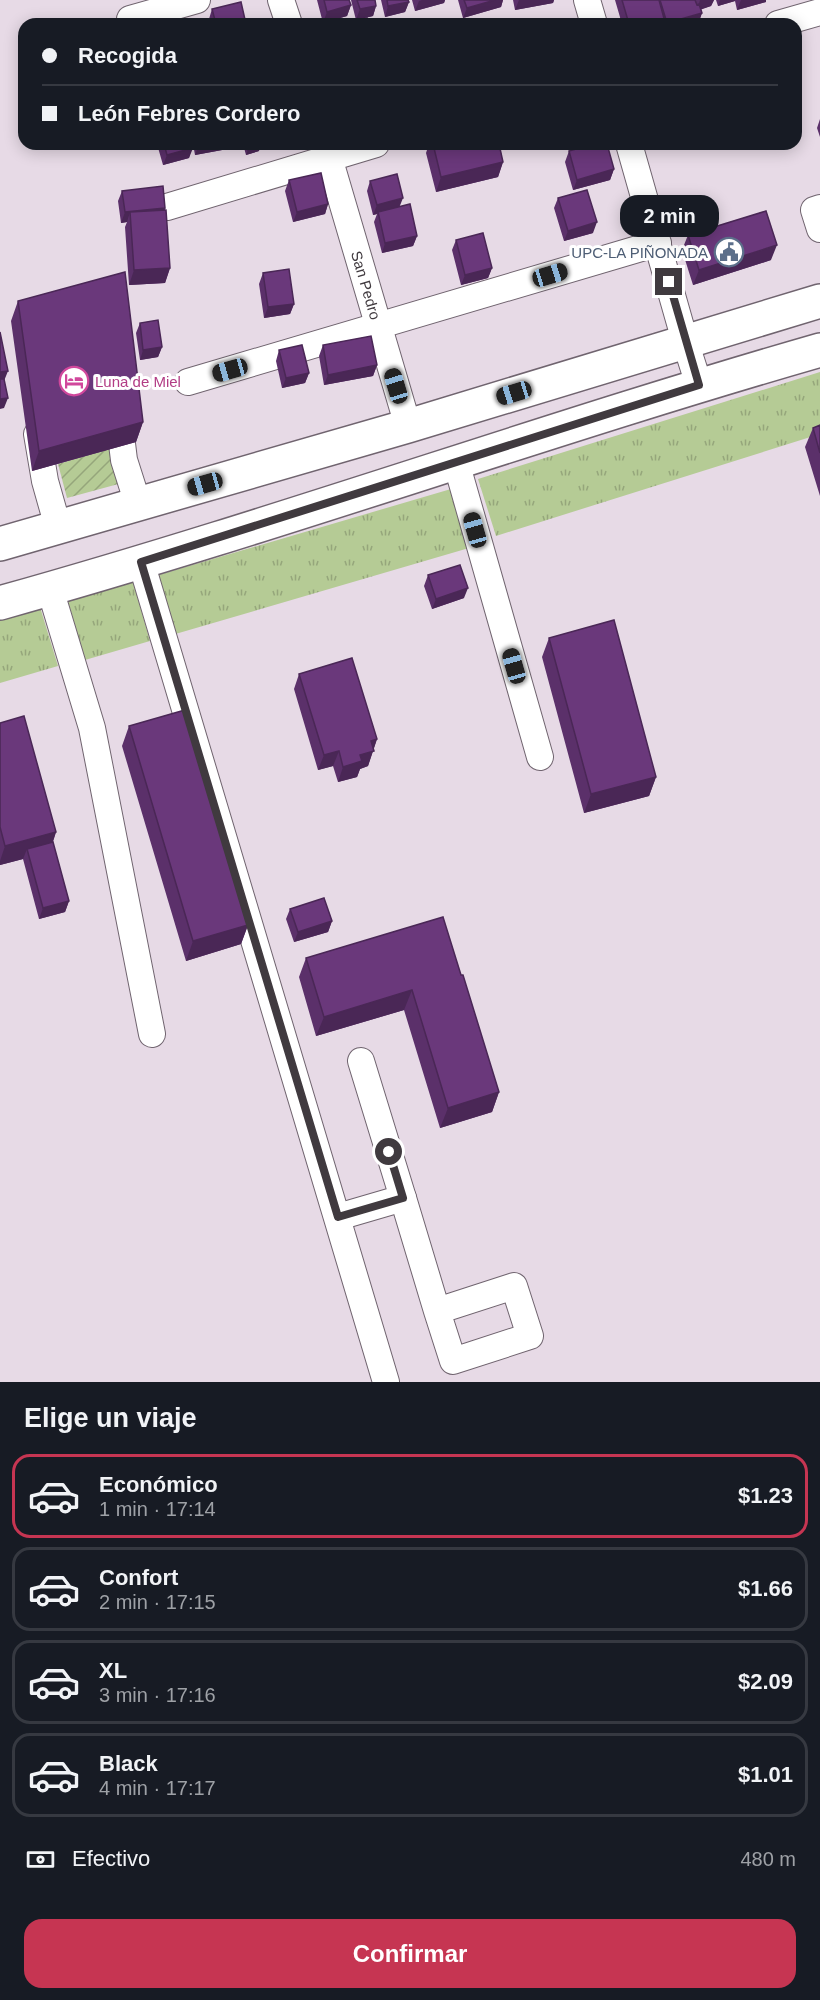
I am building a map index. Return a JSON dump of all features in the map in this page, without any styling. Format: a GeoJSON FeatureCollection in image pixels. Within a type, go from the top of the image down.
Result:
{"type":"FeatureCollection","features":[{"type":"Feature","properties":{"kind":"highway"},"geometry":{"type":"LineString","coordinates":[[0,544],[408,426],[820,301]]}},
{"type":"Feature","properties":{"kind":"highway"},"geometry":{"type":"LineString","coordinates":[[0,603],[141,562],[699,385],[820,350]]}},
{"type":"Feature","properties":{"kind":"street"},"geometry":{"type":"LineString","coordinates":[[137,18],[197,0]]}},
{"type":"Feature","properties":{"kind":"street"},"geometry":{"type":"LineString","coordinates":[[281,0],[287,18]]}},
{"type":"Feature","properties":{"kind":"street"},"geometry":{"type":"LineString","coordinates":[[587,0],[592,18]]}},
{"type":"Feature","properties":{"kind":"street"},"geometry":{"type":"LineString","coordinates":[[799,18],[820,12]]}},
{"type":"Feature","properties":{"kind":"street"},"geometry":{"type":"LineString","coordinates":[[631,150],[699,385]]}},
{"type":"Feature","properties":{"kind":"street"},"geometry":{"type":"LineString","coordinates":[[167,207],[327,151]]}},
{"type":"Feature","properties":{"kind":"street","name":"San Pedro"},"geometry":{"type":"LineString","coordinates":[[327,151],[408,426]]}},
{"type":"Feature","properties":{"kind":"street"},"geometry":{"type":"LineString","coordinates":[[820,208],[814,210],[820,229]]}},
{"type":"Feature","properties":{"kind":"street"},"geometry":{"type":"LineString","coordinates":[[188,382],[658,243]]}},
{"type":"Feature","properties":{"kind":"street"},"geometry":{"type":"LineString","coordinates":[[114,382],[124,460],[138,504]]}},
{"type":"Feature","properties":{"kind":"street"},"geometry":{"type":"LineString","coordinates":[[34,415],[45,481],[57,527]]}},
{"type":"Feature","properties":{"kind":"street"},"geometry":{"type":"LineString","coordinates":[[456,462],[540,757]]}},
{"type":"Feature","properties":{"kind":"street"},"geometry":{"type":"LineString","coordinates":[[141,562],[386,1382]]}},
{"type":"Feature","properties":{"kind":"street"},"geometry":{"type":"LineString","coordinates":[[50,589],[92,728],[152,1034]]}},
{"type":"Feature","properties":{"kind":"street"},"geometry":{"type":"LineString","coordinates":[[361,1061],[437,1311]]}},
{"type":"Feature","properties":{"kind":"street"},"geometry":{"type":"LineString","coordinates":[[338,1217],[403,1198]]}},
{"type":"Feature","properties":{"kind":"green space"},"geometry":{"type":"Polygon","coordinates":[[[820,372],[820,434],[496,536],[478,479],[820,372]]]}},
{"type":"Feature","properties":{"kind":"green space"},"geometry":{"type":"Polygon","coordinates":[[[112,448],[122,483],[67,498],[58,464],[112,448]]]}},
{"type":"Feature","properties":{"kind":"green space"},"geometry":{"type":"Polygon","coordinates":[[[451,489],[469,548],[172,635],[155,576],[451,489]]]}},
{"type":"Feature","properties":{"kind":"green space"},"geometry":{"type":"Polygon","coordinates":[[[133,582],[150,641],[85,660],[68,601],[133,582]]]}},
{"type":"Feature","properties":{"kind":"green space"},"geometry":{"type":"Polygon","coordinates":[[[40,607],[58,666],[0,683],[0,619],[40,607]]]}},
{"type":"Feature","properties":{"kind":"building"},"geometry":{"type":"Polygon","coordinates":[[[324,0],[349,0],[351,5],[327,12],[324,0]]]}},
{"type":"Feature","properties":{"kind":"building"},"geometry":{"type":"Polygon","coordinates":[[[357,0],[375,0],[376,6],[360,9],[357,0]]]}},
{"type":"Feature","properties":{"kind":"building"},"geometry":{"type":"Polygon","coordinates":[[[387,0],[408,0],[409,2],[388,6],[387,0]]]}},
{"type":"Feature","properties":{"kind":"building"},"geometry":{"type":"Polygon","coordinates":[[[464,0],[495,0],[467,8],[464,0]]]}},
{"type":"Feature","properties":{"kind":"building"},"geometry":{"type":"Polygon","coordinates":[[[622,0],[659,0],[664,18],[627,18],[622,0]]]}},
{"type":"Feature","properties":{"kind":"building"},"geometry":{"type":"Polygon","coordinates":[[[660,0],[695,0],[702,13],[684,18],[665,18],[660,0]]]}},
{"type":"Feature","properties":{"kind":"building"},"geometry":{"type":"Polygon","coordinates":[[[241,2],[245,18],[214,18],[212,9],[241,2]]]}},
{"type":"Feature","properties":{"kind":"building"},"geometry":{"type":"Polygon","coordinates":[[[166,150],[186,150],[167,155],[166,150]]]}},
{"type":"Feature","properties":{"kind":"building"},"geometry":{"type":"Polygon","coordinates":[[[434,150],[500,150],[503,162],[441,177],[434,150]]]}},
{"type":"Feature","properties":{"kind":"building"},"geometry":{"type":"Polygon","coordinates":[[[609,150],[614,169],[577,180],[569,151],[609,150]]]}},
{"type":"Feature","properties":{"kind":"building"},"geometry":{"type":"Polygon","coordinates":[[[321,173],[328,204],[297,212],[289,180],[321,173]]]}},
{"type":"Feature","properties":{"kind":"building"},"geometry":{"type":"Polygon","coordinates":[[[397,174],[403,198],[377,205],[370,181],[397,174]]]}},
{"type":"Feature","properties":{"kind":"building"},"geometry":{"type":"Polygon","coordinates":[[[163,186],[165,208],[125,212],[122,191],[163,186]]]}},
{"type":"Feature","properties":{"kind":"building"},"geometry":{"type":"Polygon","coordinates":[[[587,190],[597,222],[568,231],[558,198],[587,190]]]}},
{"type":"Feature","properties":{"kind":"building"},"geometry":{"type":"Polygon","coordinates":[[[410,204],[417,236],[385,243],[378,212],[410,204]]]}},
{"type":"Feature","properties":{"kind":"building"},"geometry":{"type":"Polygon","coordinates":[[[166,210],[170,268],[134,270],[130,212],[166,210]]]}},
{"type":"Feature","properties":{"kind":"building"},"geometry":{"type":"Polygon","coordinates":[[[766,211],[777,245],[699,270],[688,235],[766,211]]]}},
{"type":"Feature","properties":{"kind":"building"},"geometry":{"type":"Polygon","coordinates":[[[483,233],[492,268],[465,275],[456,240],[483,233]]]}},
{"type":"Feature","properties":{"kind":"building"},"geometry":{"type":"Polygon","coordinates":[[[289,269],[294,304],[268,307],[263,273],[289,269]]]}},
{"type":"Feature","properties":{"kind":"building","name":"Luna de Miel"},"geometry":{"type":"Polygon","coordinates":[[[125,272],[143,422],[39,451],[18,301],[125,272]]]}},
{"type":"Feature","properties":{"kind":"building"},"geometry":{"type":"Polygon","coordinates":[[[158,320],[162,347],[143,350],[140,323],[158,320]]]}},
{"type":"Feature","properties":{"kind":"building"},"geometry":{"type":"Polygon","coordinates":[[[0,332],[8,371],[0,372],[0,332]]]}},
{"type":"Feature","properties":{"kind":"building"},"geometry":{"type":"Polygon","coordinates":[[[371,336],[377,365],[328,375],[323,345],[371,336]]]}},
{"type":"Feature","properties":{"kind":"building"},"geometry":{"type":"Polygon","coordinates":[[[302,345],[309,373],[286,378],[279,350],[302,345]]]}},
{"type":"Feature","properties":{"kind":"building"},"geometry":{"type":"Polygon","coordinates":[[[0,379],[4,379],[8,398],[0,399],[0,379]]]}},
{"type":"Feature","properties":{"kind":"building"},"geometry":{"type":"Polygon","coordinates":[[[820,425],[820,453],[813,428],[820,425]]]}},
{"type":"Feature","properties":{"kind":"building"},"geometry":{"type":"Polygon","coordinates":[[[460,565],[468,588],[436,599],[428,575],[460,565]]]}},
{"type":"Feature","properties":{"kind":"building"},"geometry":{"type":"Polygon","coordinates":[[[614,620],[656,777],[591,794],[549,638],[614,620]]]}},
{"type":"Feature","properties":{"kind":"building"},"geometry":{"type":"Polygon","coordinates":[[[352,658],[377,739],[371,741],[374,751],[360,755],[362,761],[343,767],[339,751],[324,755],[299,674],[352,658]]]}},
{"type":"Feature","properties":{"kind":"building"},"geometry":{"type":"Polygon","coordinates":[[[185,710],[248,925],[193,941],[129,726],[185,710]]]}},
{"type":"Feature","properties":{"kind":"building"},"geometry":{"type":"Polygon","coordinates":[[[24,716],[56,832],[5,846],[0,827],[0,723],[24,716]]]}},
{"type":"Feature","properties":{"kind":"building"},"geometry":{"type":"Polygon","coordinates":[[[53,842],[69,901],[43,908],[27,849],[53,842]]]}},
{"type":"Feature","properties":{"kind":"building"},"geometry":{"type":"Polygon","coordinates":[[[324,898],[332,921],[298,932],[290,909],[324,898]]]}},
{"type":"Feature","properties":{"kind":"building"},"geometry":{"type":"Polygon","coordinates":[[[443,917],[499,1092],[448,1108],[412,990],[324,1017],[306,958],[443,917]]]}},
{"type":"Feature","properties":{"kind":"place","name":"UPC-LA PIÑONADA"},"geometry":{"type":"Point","coordinates":[729,252]}},
{"type":"Feature","properties":{"kind":"place","name":"Luna de Miel"},"geometry":{"type":"Point","coordinates":[74,381]}},
{"type":"Feature","properties":{"kind":"route"},"geometry":{"type":"LineString","coordinates":[[389,1152],[403,1198],[338,1217],[141,562],[699,385],[669,282]]}}]}
